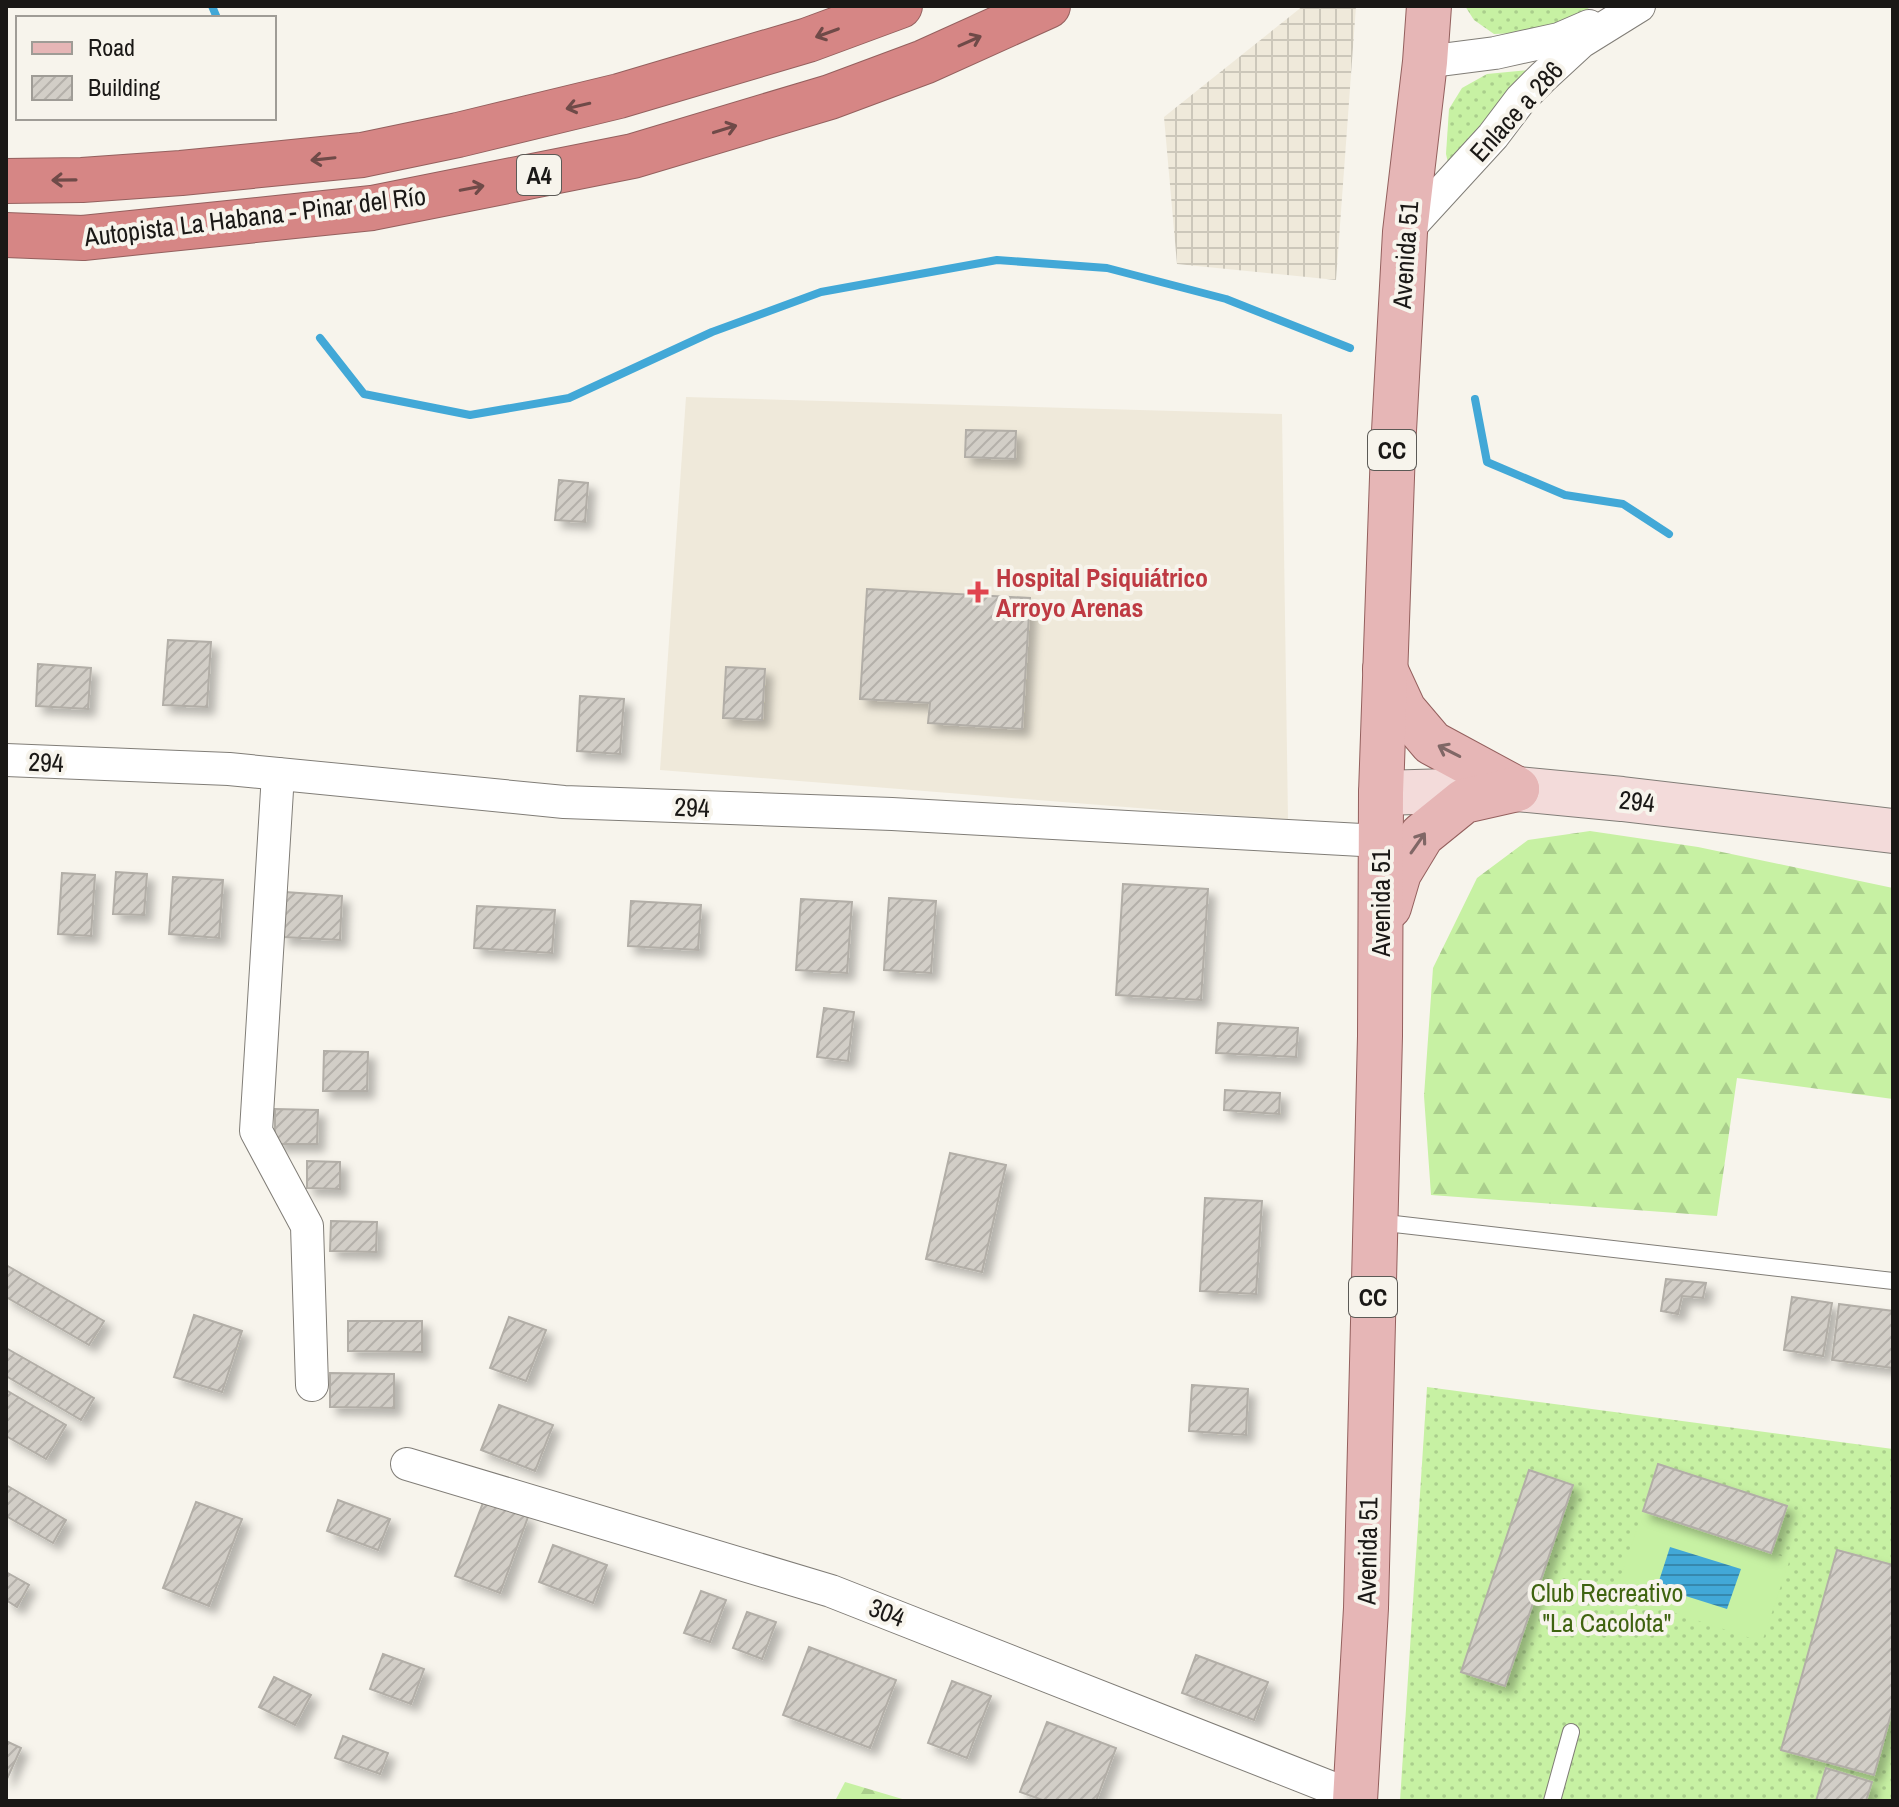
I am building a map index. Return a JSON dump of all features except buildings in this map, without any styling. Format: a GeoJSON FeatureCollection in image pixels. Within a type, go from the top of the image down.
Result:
{"type":"FeatureCollection","features":[{"type":"Feature","properties":{"kind":"highway","name":"Autopista La Habana - Pinar del Río"},"geometry":{"type":"LineString","coordinates":[[6,181],[82,180],[181,173],[362,155],[619,96],[808,40],[900,6]]}},
{"type":"Feature","properties":{"kind":"highway","name":"Autopista La Habana - Pinar del Río"},"geometry":{"type":"LineString","coordinates":[[6,235],[83,238],[372,208],[633,156],[830,97],[924,62],[1048,6]]}},
{"type":"Feature","properties":{"kind":"main road","name":"Avenida 51"},"geometry":{"type":"LineString","coordinates":[[1355,1799],[1366,1608],[1380,1036],[1381,793],[1392,464],[1405,232],[1429,6]]}},
{"type":"Feature","properties":{"kind":"main road"},"geometry":{"type":"LineString","coordinates":[[1385,669],[1404,710],[1432,743],[1517,789]]}},
{"type":"Feature","properties":{"kind":"main road"},"geometry":{"type":"LineString","coordinates":[[1379,940],[1399,873],[1422,835],[1464,801],[1517,789]]}},
{"type":"Feature","properties":{"kind":"main road","name":"294"},"geometry":{"type":"LineString","coordinates":[[1381,793],[1517,789],[1893,831]]}},
{"type":"Feature","properties":{"kind":"street","name":"Enlace a 286"},"geometry":{"type":"LineString","coordinates":[[1425,62],[1495,53],[1559,39],[1633,6]]}},
{"type":"Feature","properties":{"kind":"street","name":"Enlace a 286"},"geometry":{"type":"LineString","coordinates":[[1405,232],[1543,77],[1581,42],[1639,6]]}},
{"type":"Feature","properties":{"kind":"street","name":"294"},"geometry":{"type":"LineString","coordinates":[[6,760],[229,769],[564,802],[892,814],[1380,841]]}},
{"type":"Feature","properties":{"kind":"street"},"geometry":{"type":"LineString","coordinates":[[278,774],[256,1131],[307,1226],[312,1385]]}},
{"type":"Feature","properties":{"kind":"street","name":"304"},"geometry":{"type":"LineString","coordinates":[[407,1464],[831,1591],[1355,1799]]}},
{"type":"Feature","properties":{"kind":"lane"},"geometry":{"type":"LineString","coordinates":[[1375,1222],[1893,1281]]}},
{"type":"Feature","properties":{"kind":"lane"},"geometry":{"type":"LineString","coordinates":[[1552,1801],[1571,1732]]}},
{"type":"Feature","properties":{"kind":"shaded area"},"geometry":{"type":"Polygon","coordinates":[[[1303,6],[1356,6],[1336,280],[1177,264],[1164,117],[1303,6]]]}},
{"type":"Feature","properties":{"kind":"shaded area","name":"Hospital Psiquiátrico Arroyo Arenas"},"geometry":{"type":"Polygon","coordinates":[[[686,397],[1282,414],[1288,820],[660,770],[686,397]]]}},
{"type":"Feature","properties":{"kind":"green space"},"geometry":{"type":"Polygon","coordinates":[[[1465,6],[1592,6],[1544,32],[1494,34],[1474,20],[1465,6]]]}},
{"type":"Feature","properties":{"kind":"green space"},"geometry":{"type":"Polygon","coordinates":[[[1529,70],[1516,91],[1448,163],[1449,109],[1462,88],[1487,74],[1529,70]]]}},
{"type":"Feature","properties":{"kind":"green space"},"geometry":{"type":"Polygon","coordinates":[[[1590,831],[1698,847],[1893,888],[1893,1099],[1737,1078],[1717,1216],[1431,1195],[1424,1096],[1433,968],[1477,878],[1528,840],[1590,831]]]}},
{"type":"Feature","properties":{"kind":"green space","name":"Club Recreativo \"La Cacolota\""},"geometry":{"type":"Polygon","coordinates":[[[1427,1387],[1893,1449],[1893,1801],[1400,1801],[1427,1387]]]}},
{"type":"Feature","properties":{"kind":"green space"},"geometry":{"type":"Polygon","coordinates":[[[1643,1511],[1790,1559],[1762,1642],[1615,1593],[1643,1511]]]}},
{"type":"Feature","properties":{"kind":"green space"},"geometry":{"type":"Polygon","coordinates":[[[845,1782],[909,1801],[835,1801],[845,1782]]]}},
{"type":"Feature","properties":{"kind":"water"},"geometry":{"type":"Polygon","coordinates":[[[1670,1547],[1741,1569],[1727,1609],[1657,1587],[1670,1547]]]}},
{"type":"Feature","properties":{"kind":"waterway"},"geometry":{"type":"LineString","coordinates":[[212,6],[216,16]]}},
{"type":"Feature","properties":{"kind":"waterway"},"geometry":{"type":"LineString","coordinates":[[320,338],[364,394],[470,415],[569,398],[712,332],[821,292],[997,260],[1107,268],[1226,299],[1350,348]]}},
{"type":"Feature","properties":{"kind":"waterway"},"geometry":{"type":"LineString","coordinates":[[1475,399],[1487,462],[1565,495],[1623,504],[1669,534]]}},
{"type":"Feature","properties":{"kind":"place","name":"Hospital Psiquiátrico Arroyo Arenas"},"geometry":{"type":"Point","coordinates":[978,592]}}]}
